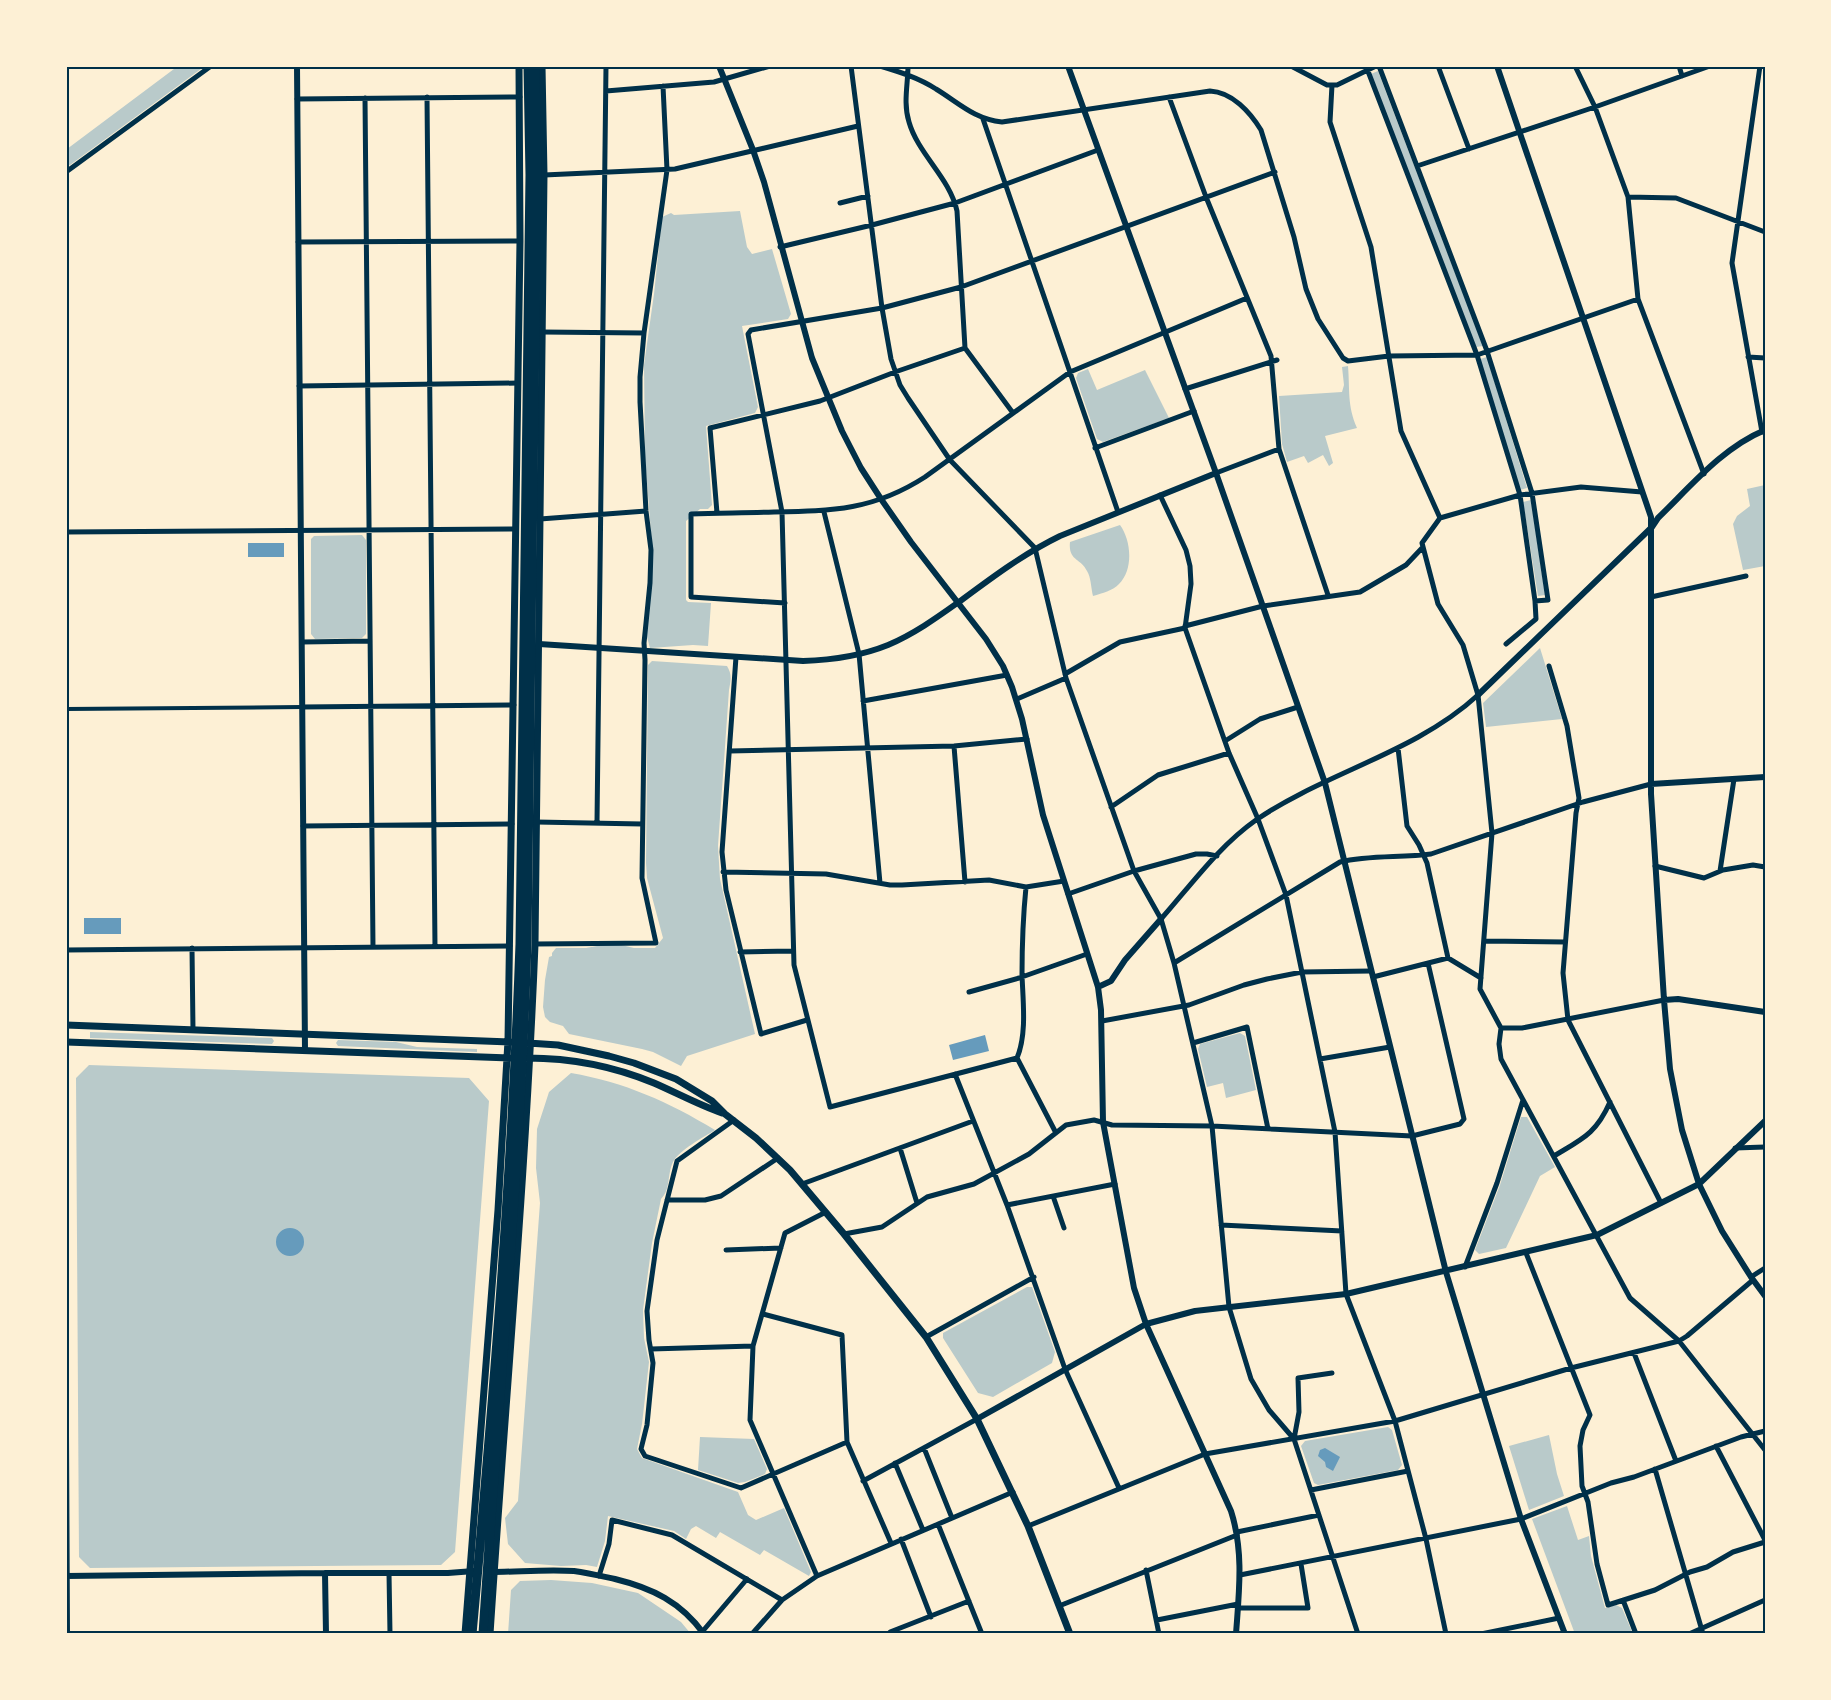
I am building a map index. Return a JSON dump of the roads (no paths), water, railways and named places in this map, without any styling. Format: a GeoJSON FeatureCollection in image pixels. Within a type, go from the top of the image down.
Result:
{"type":"FeatureCollection","features":[{"type":"Feature","properties":{"kind":"highway"},"geometry":{"type":"LineString","coordinates":[[472,1634],[507,1211],[520,944],[530,175],[528,66]]}},
{"type":"Feature","properties":{"kind":"highway"},"geometry":{"type":"LineString","coordinates":[[483,1634],[525,1026],[537,175],[535,66]]}},
{"type":"Feature","properties":{"kind":"main road"},"geometry":{"type":"LineString","coordinates":[[465,1634],[498,1210],[508,1041],[520,241],[519,66]]}},
{"type":"Feature","properties":{"kind":"main road"},"geometry":{"type":"LineString","coordinates":[[490,1634],[521,1212],[531,1058],[535,944],[544,175],[542,66]]}},
{"type":"Feature","properties":{"kind":"main road"},"geometry":{"type":"LineString","coordinates":[[66,1025],[531,1043],[585,1050],[634,1063],[676,1079],[712,1101],[778,1158],[844,1233],[926,1337],[977,1419],[1028,1526],[1070,1634]]}},
{"type":"Feature","properties":{"kind":"main road"},"geometry":{"type":"LineString","coordinates":[[66,1042],[560,1059],[608,1067],[654,1083],[725,1114]]}},
{"type":"Feature","properties":{"kind":"street"},"geometry":{"type":"LineString","coordinates":[[66,172],[210,66]]}},
{"type":"Feature","properties":{"kind":"street"},"geometry":{"type":"LineString","coordinates":[[297,66],[305,1051]]}},
{"type":"Feature","properties":{"kind":"street"},"geometry":{"type":"LineString","coordinates":[[597,823],[606,66]]}},
{"type":"Feature","properties":{"kind":"street"},"geometry":{"type":"LineString","coordinates":[[719,66],[764,182],[801,322],[827,398],[856,459],[881,499],[986,639],[1008,675],[1017,699],[1043,815],[1098,987],[1102,1021],[1103,1122],[1134,1288],[1146,1324],[1230,1511],[1237,1534],[1240,1575],[1236,1634]]}},
{"type":"Feature","properties":{"kind":"street"},"geometry":{"type":"LineString","coordinates":[[606,91],[714,82],[770,66]]}},
{"type":"Feature","properties":{"kind":"street"},"geometry":{"type":"LineString","coordinates":[[850,66],[882,308],[895,372],[908,398],[950,460],[1035,548],[1066,676],[1134,872],[1161,919],[1174,963],[1212,1125],[1229,1307],[1251,1379],[1269,1410],[1294,1439],[1358,1634]]}},
{"type":"Feature","properties":{"kind":"street"},"geometry":{"type":"LineString","coordinates":[[880,66],[908,75],[936,89],[983,119],[1009,121],[1210,91],[1225,94],[1254,118],[1261,129],[1294,237],[1306,289],[1324,332],[1343,358],[1348,361],[1389,356],[1477,355],[1638,299]]}},
{"type":"Feature","properties":{"kind":"street"},"geometry":{"type":"LineString","coordinates":[[908,66],[906,101],[909,122],[918,142],[956,203],[965,348],[1013,413]]}},
{"type":"Feature","properties":{"kind":"street"},"geometry":{"type":"LineString","coordinates":[[1068,66],[1194,411],[1325,783],[1446,1272],[1521,1519],[1565,1634]]}},
{"type":"Feature","properties":{"kind":"street"},"geometry":{"type":"LineString","coordinates":[[1291,66],[1327,85],[1337,85],[1367,68],[1378,66],[1487,351],[1532,493],[1548,600],[1535,601]]}},
{"type":"Feature","properties":{"kind":"street"},"geometry":{"type":"LineString","coordinates":[[1438,66],[1469,148]]}},
{"type":"Feature","properties":{"kind":"street"},"geometry":{"type":"LineString","coordinates":[[1497,66],[1651,517],[1651,784],[1668,1053],[1682,1130],[1699,1184],[1722,1231],[1765,1296]]}},
{"type":"Feature","properties":{"kind":"street"},"geometry":{"type":"LineString","coordinates":[[1575,66],[1595,107],[1628,197],[1638,299],[1704,474]]}},
{"type":"Feature","properties":{"kind":"street"},"geometry":{"type":"LineString","coordinates":[[1679,66],[1682,76]]}},
{"type":"Feature","properties":{"kind":"street"},"geometry":{"type":"LineString","coordinates":[[1417,166],[1710,66]]}},
{"type":"Feature","properties":{"kind":"street"},"geometry":{"type":"LineString","coordinates":[[1098,987],[1111,981],[1125,960],[1231,840],[1258,819],[1325,783],[1398,748],[1454,716],[1652,527],[1658,518],[1729,450],[1763,431],[1732,263],[1760,66]]}},
{"type":"Feature","properties":{"kind":"street"},"geometry":{"type":"LineString","coordinates":[[1367,68],[1477,355],[1520,495],[1536,619],[1506,644]]}},
{"type":"Feature","properties":{"kind":"street"},"geometry":{"type":"LineString","coordinates":[[1332,85],[1330,123],[1371,247],[1401,431],[1440,518]]}},
{"type":"Feature","properties":{"kind":"street"},"geometry":{"type":"LineString","coordinates":[[535,944],[656,943],[642,878],[644,651],[651,561],[646,511],[640,377],[644,333],[668,170],[663,86]]}},
{"type":"Feature","properties":{"kind":"street"},"geometry":{"type":"LineString","coordinates":[[427,97],[435,947]]}},
{"type":"Feature","properties":{"kind":"street"},"geometry":{"type":"LineString","coordinates":[[297,99],[520,97]]}},
{"type":"Feature","properties":{"kind":"street"},"geometry":{"type":"LineString","coordinates":[[1169,97],[1206,197],[1274,361],[1279,448],[1328,596]]}},
{"type":"Feature","properties":{"kind":"street"},"geometry":{"type":"LineString","coordinates":[[365,98],[373,947]]}},
{"type":"Feature","properties":{"kind":"street"},"geometry":{"type":"LineString","coordinates":[[983,119],[1118,512]]}},
{"type":"Feature","properties":{"kind":"street"},"geometry":{"type":"LineString","coordinates":[[544,175],[668,170],[858,126]]}},
{"type":"Feature","properties":{"kind":"street"},"geometry":{"type":"LineString","coordinates":[[780,247],[956,203],[1098,150]]}},
{"type":"Feature","properties":{"kind":"street"},"geometry":{"type":"LineString","coordinates":[[1017,1058],[830,1107],[794,965],[782,512],[748,334],[751,330],[882,308],[961,287],[1275,172]]}},
{"type":"Feature","properties":{"kind":"street"},"geometry":{"type":"LineString","coordinates":[[840,203],[868,196]]}},
{"type":"Feature","properties":{"kind":"street"},"geometry":{"type":"LineString","coordinates":[[1628,197],[1676,198],[1765,232]]}},
{"type":"Feature","properties":{"kind":"street"},"geometry":{"type":"LineString","coordinates":[[298,242],[520,241]]}},
{"type":"Feature","properties":{"kind":"street"},"geometry":{"type":"LineString","coordinates":[[785,603],[691,597],[691,514],[824,512],[881,499],[918,482],[1070,372],[1247,298]]}},
{"type":"Feature","properties":{"kind":"street"},"geometry":{"type":"LineString","coordinates":[[542,332],[644,333]]}},
{"type":"Feature","properties":{"kind":"street"},"geometry":{"type":"LineString","coordinates":[[717,513],[710,428],[827,398],[965,348]]}},
{"type":"Feature","properties":{"kind":"street"},"geometry":{"type":"LineString","coordinates":[[1748,357],[1765,358]]}},
{"type":"Feature","properties":{"kind":"street"},"geometry":{"type":"LineString","coordinates":[[1185,389],[1274,361]]}},
{"type":"Feature","properties":{"kind":"street"},"geometry":{"type":"LineString","coordinates":[[299,386],[518,383]]}},
{"type":"Feature","properties":{"kind":"street"},"geometry":{"type":"LineString","coordinates":[[1095,447],[1194,411]]}},
{"type":"Feature","properties":{"kind":"street"},"geometry":{"type":"LineString","coordinates":[[539,644],[786,660],[830,659],[859,654],[912,634],[1035,548],[1118,512],[1279,448]]}},
{"type":"Feature","properties":{"kind":"street"},"geometry":{"type":"LineString","coordinates":[[1642,492],[1581,487],[1520,495],[1440,518],[1422,543],[1438,604],[1462,645],[1478,695],[1492,833],[1480,988],[1501,1028],[1499,1044],[1502,1059],[1630,1298],[1680,1341],[1765,1450]]}},
{"type":"Feature","properties":{"kind":"street"},"geometry":{"type":"LineString","coordinates":[[1160,495],[1186,550],[1190,566],[1191,584],[1185,627],[1229,753],[1258,819],[1286,895],[1335,1132],[1346,1294],[1395,1421],[1426,1539],[1446,1634]]}},
{"type":"Feature","properties":{"kind":"street"},"geometry":{"type":"LineString","coordinates":[[540,519],[646,511]]}},
{"type":"Feature","properties":{"kind":"street"},"geometry":{"type":"LineString","coordinates":[[824,512],[859,654],[880,883]]}},
{"type":"Feature","properties":{"kind":"street"},"geometry":{"type":"LineString","coordinates":[[66,532],[516,529]]}},
{"type":"Feature","properties":{"kind":"street"},"geometry":{"type":"LineString","coordinates":[[1017,699],[1066,676],[1120,642],[1263,606],[1359,592],[1406,565],[1423,547]]}},
{"type":"Feature","properties":{"kind":"street"},"geometry":{"type":"LineString","coordinates":[[1651,597],[1746,576]]}},
{"type":"Feature","properties":{"kind":"street"},"geometry":{"type":"LineString","coordinates":[[302,642],[370,641]]}},
{"type":"Feature","properties":{"kind":"street"},"geometry":{"type":"LineString","coordinates":[[736,657],[722,852],[726,890],[761,1034],[807,1020]]}},
{"type":"Feature","properties":{"kind":"street"},"geometry":{"type":"LineString","coordinates":[[1549,666],[1567,726],[1579,798],[1563,973],[1568,1020],[1661,1203]]}},
{"type":"Feature","properties":{"kind":"street"},"geometry":{"type":"LineString","coordinates":[[863,701],[1008,675]]}},
{"type":"Feature","properties":{"kind":"street"},"geometry":{"type":"LineString","coordinates":[[66,709],[514,705]]}},
{"type":"Feature","properties":{"kind":"street"},"geometry":{"type":"LineString","coordinates":[[1225,741],[1260,719],[1298,706]]}},
{"type":"Feature","properties":{"kind":"street"},"geometry":{"type":"LineString","coordinates":[[730,752],[954,746],[1027,739]]}},
{"type":"Feature","properties":{"kind":"street"},"geometry":{"type":"LineString","coordinates":[[954,746],[965,882]]}},
{"type":"Feature","properties":{"kind":"street"},"geometry":{"type":"LineString","coordinates":[[1398,748],[1407,825],[1427,863],[1448,958]]}},
{"type":"Feature","properties":{"kind":"street"},"geometry":{"type":"LineString","coordinates":[[1111,807],[1158,775],[1229,753]]}},
{"type":"Feature","properties":{"kind":"street"},"geometry":{"type":"LineString","coordinates":[[1174,963],[1344,861],[1431,854],[1578,805],[1651,784],[1765,777]]}},
{"type":"Feature","properties":{"kind":"street"},"geometry":{"type":"LineString","coordinates":[[1720,871],[1734,779]]}},
{"type":"Feature","properties":{"kind":"street"},"geometry":{"type":"LineString","coordinates":[[536,822],[642,824]]}},
{"type":"Feature","properties":{"kind":"street"},"geometry":{"type":"LineString","coordinates":[[303,826],[512,824]]}},
{"type":"Feature","properties":{"kind":"street"},"geometry":{"type":"LineString","coordinates":[[1068,894],[1196,854],[1216,856]]}},
{"type":"Feature","properties":{"kind":"street"},"geometry":{"type":"LineString","coordinates":[[1655,866],[1704,878],[1720,871],[1753,865],[1765,867]]}},
{"type":"Feature","properties":{"kind":"street"},"geometry":{"type":"LineString","coordinates":[[723,872],[826,874],[902,885],[989,880],[1026,887],[1064,881]]}},
{"type":"Feature","properties":{"kind":"street"},"geometry":{"type":"LineString","coordinates":[[1026,887],[1022,923],[1022,1029],[1017,1058],[1056,1133]]}},
{"type":"Feature","properties":{"kind":"street"},"geometry":{"type":"LineString","coordinates":[[1484,941],[1565,942]]}},
{"type":"Feature","properties":{"kind":"street"},"geometry":{"type":"LineString","coordinates":[[66,950],[510,946]]}},
{"type":"Feature","properties":{"kind":"street"},"geometry":{"type":"LineString","coordinates":[[192,948],[193,1030]]}},
{"type":"Feature","properties":{"kind":"street"},"geometry":{"type":"LineString","coordinates":[[740,952],[793,951]]}},
{"type":"Feature","properties":{"kind":"street"},"geometry":{"type":"LineString","coordinates":[[969,992],[1087,954]]}},
{"type":"Feature","properties":{"kind":"street"},"geometry":{"type":"LineString","coordinates":[[1102,1021],[1184,1006],[1244,985],[1302,972],[1372,974],[1448,958],[1481,978]]}},
{"type":"Feature","properties":{"kind":"street"},"geometry":{"type":"LineString","coordinates":[[844,1233],[882,1227],[927,1197],[974,1184],[995,1173],[1029,1154],[1066,1125],[1094,1120],[1112,1125],[1212,1125],[1412,1136],[1461,1124],[1464,1119],[1428,963]]}},
{"type":"Feature","properties":{"kind":"street"},"geometry":{"type":"LineString","coordinates":[[1501,1028],[1522,1028],[1678,999],[1765,1012]]}},
{"type":"Feature","properties":{"kind":"street"},"geometry":{"type":"LineString","coordinates":[[1193,1043],[1247,1027],[1268,1129]]}},
{"type":"Feature","properties":{"kind":"street"},"geometry":{"type":"LineString","coordinates":[[1320,1059],[1390,1047]]}},
{"type":"Feature","properties":{"kind":"street"},"geometry":{"type":"LineString","coordinates":[[955,1074],[1007,1205],[1065,1369],[1119,1488]]}},
{"type":"Feature","properties":{"kind":"street"},"geometry":{"type":"LineString","coordinates":[[1465,1267],[1497,1183],[1523,1100]]}},
{"type":"Feature","properties":{"kind":"street"},"geometry":{"type":"LineString","coordinates":[[1554,1156],[1593,1131],[1610,1102]]}},
{"type":"Feature","properties":{"kind":"street"},"geometry":{"type":"LineString","coordinates":[[734,1120],[676,1161],[657,1240],[647,1311],[653,1363],[647,1425],[641,1449],[645,1456],[741,1488],[847,1442]]}},
{"type":"Feature","properties":{"kind":"street"},"geometry":{"type":"LineString","coordinates":[[863,1481],[1146,1324],[1176,1315],[1229,1307],[1346,1294],[1597,1235],[1699,1184],[1765,1120]]}},
{"type":"Feature","properties":{"kind":"street"},"geometry":{"type":"LineString","coordinates":[[802,1184],[973,1121]]}},
{"type":"Feature","properties":{"kind":"street"},"geometry":{"type":"LineString","coordinates":[[900,1148],[917,1203]]}},
{"type":"Feature","properties":{"kind":"street"},"geometry":{"type":"LineString","coordinates":[[1735,1148],[1765,1148]]}},
{"type":"Feature","properties":{"kind":"street"},"geometry":{"type":"LineString","coordinates":[[667,1200],[705,1200],[721,1196],[778,1158]]}},
{"type":"Feature","properties":{"kind":"street"},"geometry":{"type":"LineString","coordinates":[[1007,1205],[1115,1184]]}},
{"type":"Feature","properties":{"kind":"street"},"geometry":{"type":"LineString","coordinates":[[1053,1196],[1064,1228]]}},
{"type":"Feature","properties":{"kind":"street"},"geometry":{"type":"LineString","coordinates":[[818,1576],[750,1420],[753,1346],[785,1233],[825,1212]]}},
{"type":"Feature","properties":{"kind":"street"},"geometry":{"type":"LineString","coordinates":[[1221,1225],[1342,1231]]}},
{"type":"Feature","properties":{"kind":"street"},"geometry":{"type":"LineString","coordinates":[[726,1250],[780,1248]]}},
{"type":"Feature","properties":{"kind":"street"},"geometry":{"type":"LineString","coordinates":[[1526,1253],[1590,1415],[1583,1430],[1580,1446],[1582,1486],[1588,1502],[1598,1564],[1608,1605],[1655,1590],[1686,1574],[1707,1567],[1733,1552],[1765,1541],[1716,1446]]}},
{"type":"Feature","properties":{"kind":"street"},"geometry":{"type":"LineString","coordinates":[[1028,1526],[1205,1454],[1395,1421],[1570,1368],[1680,1341],[1765,1268]]}},
{"type":"Feature","properties":{"kind":"street"},"geometry":{"type":"LineString","coordinates":[[926,1337],[1034,1278]]}},
{"type":"Feature","properties":{"kind":"street"},"geometry":{"type":"LineString","coordinates":[[763,1314],[842,1335],[847,1442],[891,1543]]}},
{"type":"Feature","properties":{"kind":"street"},"geometry":{"type":"LineString","coordinates":[[651,1349],[753,1346]]}},
{"type":"Feature","properties":{"kind":"street"},"geometry":{"type":"LineString","coordinates":[[1634,1353],[1676,1461]]}},
{"type":"Feature","properties":{"kind":"street"},"geometry":{"type":"LineString","coordinates":[[1294,1439],[1299,1412],[1298,1378],[1332,1373]]}},
{"type":"Feature","properties":{"kind":"street"},"geometry":{"type":"LineString","coordinates":[[1240,1575],[1521,1519],[1611,1483],[1765,1431]]}},
{"type":"Feature","properties":{"kind":"street"},"geometry":{"type":"LineString","coordinates":[[66,1435],[67,1634]]}},
{"type":"Feature","properties":{"kind":"street"},"geometry":{"type":"LineString","coordinates":[[924,1448],[952,1518]]}},
{"type":"Feature","properties":{"kind":"street"},"geometry":{"type":"LineString","coordinates":[[895,1463],[923,1530]]}},
{"type":"Feature","properties":{"kind":"street"},"geometry":{"type":"LineString","coordinates":[[1655,1469],[1702,1631]]}},
{"type":"Feature","properties":{"kind":"street"},"geometry":{"type":"LineString","coordinates":[[1311,1490],[1408,1471]]}},
{"type":"Feature","properties":{"kind":"street"},"geometry":{"type":"LineString","coordinates":[[752,1634],[782,1600],[818,1576],[1012,1492]]}},
{"type":"Feature","properties":{"kind":"street"},"geometry":{"type":"LineString","coordinates":[[1059,1606],[1237,1534],[1319,1515]]}},
{"type":"Feature","properties":{"kind":"street"},"geometry":{"type":"LineString","coordinates":[[599,1576],[609,1544],[612,1520],[672,1535],[782,1600]]}},
{"type":"Feature","properties":{"kind":"street"},"geometry":{"type":"LineString","coordinates":[[938,1524],[982,1634]]}},
{"type":"Feature","properties":{"kind":"street"},"geometry":{"type":"LineString","coordinates":[[901,1539],[932,1617]]}},
{"type":"Feature","properties":{"kind":"street"},"geometry":{"type":"LineString","coordinates":[[1157,1620],[1238,1606],[1308,1608],[1301,1564]]}},
{"type":"Feature","properties":{"kind":"street"},"geometry":{"type":"LineString","coordinates":[[1146,1570],[1160,1634]]}},
{"type":"Feature","properties":{"kind":"street"},"geometry":{"type":"LineString","coordinates":[[66,1576],[561,1571],[599,1576],[644,1587],[664,1596],[683,1610],[703,1633],[747,1579]]}},
{"type":"Feature","properties":{"kind":"street"},"geometry":{"type":"LineString","coordinates":[[325,1573],[326,1634]]}},
{"type":"Feature","properties":{"kind":"street"},"geometry":{"type":"LineString","coordinates":[[389,1573],[390,1634]]}},
{"type":"Feature","properties":{"kind":"street"},"geometry":{"type":"LineString","coordinates":[[1623,1600],[1636,1634]]}},
{"type":"Feature","properties":{"kind":"street"},"geometry":{"type":"LineString","coordinates":[[1689,1634],[1702,1631],[1765,1600]]}},
{"type":"Feature","properties":{"kind":"street"},"geometry":{"type":"LineString","coordinates":[[890,1634],[890,1632],[969,1601]]}},
{"type":"Feature","properties":{"kind":"street"},"geometry":{"type":"LineString","coordinates":[[1481,1634],[1559,1618]]}},
{"type":"Feature","properties":{"kind":"water"},"geometry":{"type":"Polygon","coordinates":[[[248,543],[284,543],[284,557],[248,557],[248,543]]]}},
{"type":"Feature","properties":{"kind":"water"},"geometry":{"type":"Polygon","coordinates":[[[84,918],[121,918],[121,934],[84,934],[84,918]]]}},
{"type":"Feature","properties":{"kind":"water"},"geometry":{"type":"Polygon","coordinates":[[[985,1035],[989,1051],[953,1060],[949,1045],[985,1035]]]}},
{"type":"Feature","properties":{"kind":"water"},"geometry":{"type":"Polygon","coordinates":[[[290,1228],[300,1232],[304,1242],[300,1252],[290,1256],[280,1252],[276,1242],[280,1232],[290,1228]]]}},
{"type":"Feature","properties":{"kind":"water"},"geometry":{"type":"Polygon","coordinates":[[[1325,1448],[1340,1457],[1333,1471],[1326,1467],[1325,1462],[1318,1456],[1320,1450],[1325,1448]]]}}]}
